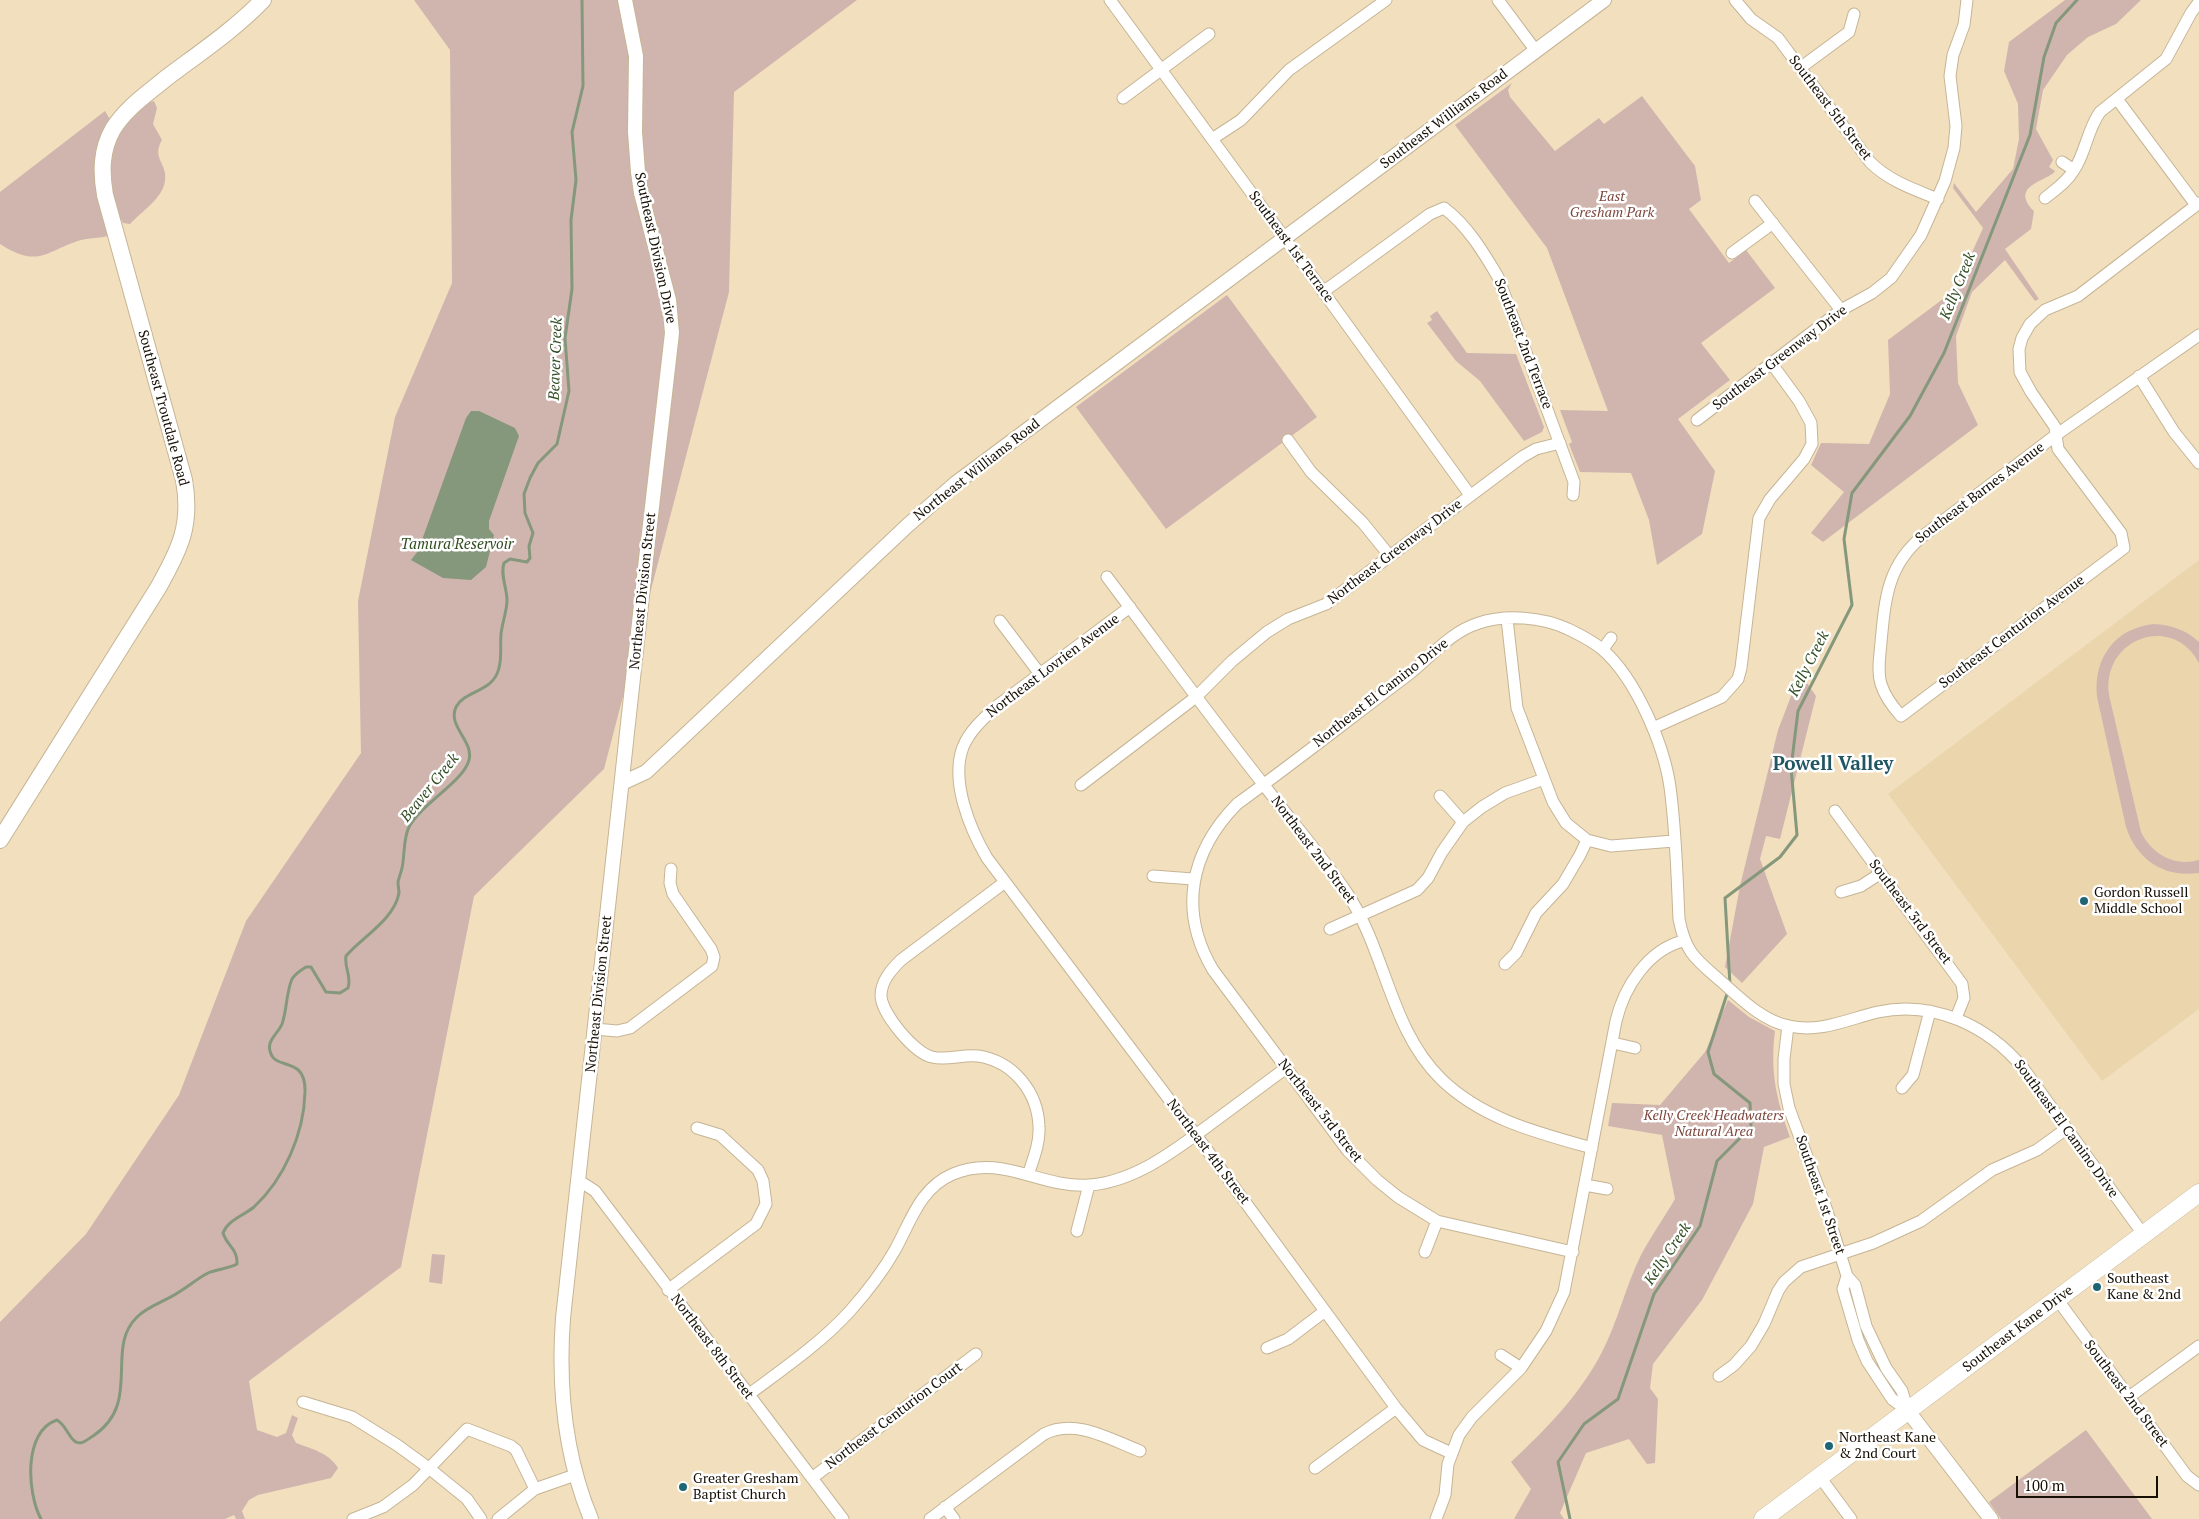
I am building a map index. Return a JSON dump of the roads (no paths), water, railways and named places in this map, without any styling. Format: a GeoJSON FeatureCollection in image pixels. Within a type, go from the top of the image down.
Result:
{"type":"FeatureCollection","features":[{"type":"Feature","properties":{"kind":"main road","name":"Southeast Troutdale Road"},"geometry":{"type":"LineString","coordinates":[[0,840],[158,588],[176,556],[185,529],[186,494],[179,461],[105,195],[102,163],[106,145],[113,129],[126,112],[241,21],[263,0]]}},
{"type":"Feature","properties":{"kind":"main road","name":"Southeast Kane Drive"},"geometry":{"type":"LineString","coordinates":[[1763,1519],[2199,1193]]}},
{"type":"Feature","properties":{"kind":"street","name":"Southeast Division Drive"},"geometry":{"type":"LineString","coordinates":[[625,0],[636,56],[635,123],[641,193],[669,300],[673,324],[657,466]]}},
{"type":"Feature","properties":{"kind":"street","name":"Southeast 1st Terrace"},"geometry":{"type":"LineString","coordinates":[[1110,0],[1276,224],[1284,239],[1470,495]]}},
{"type":"Feature","properties":{"kind":"street"},"geometry":{"type":"LineString","coordinates":[[1212,139],[1241,120],[1289,70],[1386,0]]}},
{"type":"Feature","properties":{"kind":"street"},"geometry":{"type":"LineString","coordinates":[[1498,0],[1536,50]]}},
{"type":"Feature","properties":{"kind":"street","name":"Southeast Williams Road"},"geometry":{"type":"LineString","coordinates":[[1284,239],[1604,0]]}},
{"type":"Feature","properties":{"kind":"street","name":"Southeast 5th Street"},"geometry":{"type":"LineString","coordinates":[[1735,0],[1751,19],[1778,38],[1878,170],[1895,182],[1938,199]]}},
{"type":"Feature","properties":{"kind":"street","name":"Southeast Greenway Drive"},"geometry":{"type":"LineString","coordinates":[[1697,420],[1842,310],[1872,293],[1891,278],[1921,235],[1938,199],[1954,148],[1956,126],[1950,76],[1952,55],[1964,25],[1967,0]]}},
{"type":"Feature","properties":{"kind":"street"},"geometry":{"type":"LineString","coordinates":[[2045,198],[2066,182],[2074,170],[2092,123],[2100,112],[2166,58],[2199,2]]}},
{"type":"Feature","properties":{"kind":"street"},"geometry":{"type":"LineString","coordinates":[[1800,68],[1850,32],[1854,14]]}},
{"type":"Feature","properties":{"kind":"street"},"geometry":{"type":"LineString","coordinates":[[1123,98],[1209,34]]}},
{"type":"Feature","properties":{"kind":"street"},"geometry":{"type":"LineString","coordinates":[[2056,435],[2056,427],[2031,392],[2020,372],[2019,360],[2022,338],[2030,324],[2038,315],[2050,308],[2078,296],[2198,204],[2116,98]]}},
{"type":"Feature","properties":{"kind":"street"},"geometry":{"type":"LineString","coordinates":[[2062,162],[2074,170]]}},
{"type":"Feature","properties":{"kind":"street"},"geometry":{"type":"LineString","coordinates":[[1755,201],[1842,310]]}},
{"type":"Feature","properties":{"kind":"street","name":"Southeast 2nd Terrace"},"geometry":{"type":"LineString","coordinates":[[1323,292],[1430,214],[1444,208],[1457,218],[1498,277],[1574,482],[1573,495]]}},
{"type":"Feature","properties":{"kind":"street"},"geometry":{"type":"LineString","coordinates":[[1732,253],[1772,223]]}},
{"type":"Feature","properties":{"kind":"street","name":"Northeast Williams Road"},"geometry":{"type":"LineString","coordinates":[[622,783],[646,772],[938,498],[1284,239]]}},
{"type":"Feature","properties":{"kind":"street","name":"Southeast Barnes Avenue"},"geometry":{"type":"LineString","coordinates":[[1901,716],[1885,694],[1878,672],[1887,594],[1899,561],[1923,536],[2056,435],[2199,335]]}},
{"type":"Feature","properties":{"kind":"street"},"geometry":{"type":"LineString","coordinates":[[1653,728],[1722,697],[1738,679],[1741,668],[1759,518],[1770,499],[1804,459],[1812,444],[1811,423],[1799,400],[1772,364]]}},
{"type":"Feature","properties":{"kind":"street"},"geometry":{"type":"LineString","coordinates":[[2139,376],[2174,432],[2199,463]]}},
{"type":"Feature","properties":{"kind":"street","name":"Southeast Centurion Avenue"},"geometry":{"type":"LineString","coordinates":[[1901,716],[2124,548],[2121,533],[2058,449],[2056,435]]}},
{"type":"Feature","properties":{"kind":"street"},"geometry":{"type":"LineString","coordinates":[[1288,440],[1311,472],[1363,523],[1389,555]]}},
{"type":"Feature","properties":{"kind":"street","name":"Northeast Greenway Drive"},"geometry":{"type":"LineString","coordinates":[[1081,785],[1196,697],[1232,661],[1267,632],[1288,619],[1326,604],[1522,457],[1536,449],[1560,443]]}},
{"type":"Feature","properties":{"kind":"street","name":"Northeast Division Street"},"geometry":{"type":"LineString","coordinates":[[591,1519],[575,1475],[564,1415],[561,1354],[578,1180],[657,466]]}},
{"type":"Feature","properties":{"kind":"street","name":"Northeast 2nd Street"},"geometry":{"type":"LineString","coordinates":[[1107,577],[1196,697],[1347,892],[1360,914],[1373,943],[1407,1033],[1427,1064],[1442,1080],[1475,1106],[1504,1121],[1592,1148]]}},
{"type":"Feature","properties":{"kind":"street","name":"Northeast Lovrien Avenue"},"geometry":{"type":"LineString","coordinates":[[976,839],[961,789],[960,761],[963,748],[971,734],[982,720],[1130,607]]}},
{"type":"Feature","properties":{"kind":"street"},"geometry":{"type":"LineString","coordinates":[[1507,619],[1517,708],[1544,779],[1566,823],[1587,840],[1611,846],[1674,842]]}},
{"type":"Feature","properties":{"kind":"street","name":"Southeast El Camino Drive"},"geometry":{"type":"LineString","coordinates":[[1507,619],[1539,619],[1558,624],[1581,635],[1603,649],[1634,691],[1653,728],[1664,756],[1670,787],[1679,919],[1683,941],[1693,956],[1757,1012],[1788,1026],[1811,1028],[1834,1026],[1879,1012],[1896,1010],[1930,1011],[1956,1018],[1992,1037],[2013,1056],[2143,1234]]}},
{"type":"Feature","properties":{"kind":"street","name":"Northeast El Camino Drive"},"geometry":{"type":"LineString","coordinates":[[1264,785],[1420,665],[1453,636],[1479,623],[1507,619]]}},
{"type":"Feature","properties":{"kind":"street"},"geometry":{"type":"LineString","coordinates":[[1000,621],[1040,674]]}},
{"type":"Feature","properties":{"kind":"street"},"geometry":{"type":"LineString","coordinates":[[1603,649],[1611,638]]}},
{"type":"Feature","properties":{"kind":"street"},"geometry":{"type":"LineString","coordinates":[[1330,928],[1417,890],[1428,878],[1442,852],[1463,822],[1482,806],[1504,793],[1544,779]]}},
{"type":"Feature","properties":{"kind":"street","name":"Northeast 3rd Street"},"geometry":{"type":"LineString","coordinates":[[1264,785],[1237,804],[1222,821],[1209,840],[1193,879],[1193,917],[1198,939],[1207,960],[1348,1151],[1366,1171],[1398,1197],[1437,1221],[1573,1252]]}},
{"type":"Feature","properties":{"kind":"street"},"geometry":{"type":"LineString","coordinates":[[1440,796],[1463,822]]}},
{"type":"Feature","properties":{"kind":"street","name":"Southeast 3rd Street"},"geometry":{"type":"LineString","coordinates":[[1834,811],[1962,984],[1964,998],[1956,1018]]}},
{"type":"Feature","properties":{"kind":"street","name":"Northeast 4th Street"},"geometry":{"type":"LineString","coordinates":[[976,839],[987,858],[1196,1135],[1396,1408],[1423,1440],[1451,1453]]}},
{"type":"Feature","properties":{"kind":"street"},"geometry":{"type":"LineString","coordinates":[[1505,964],[1516,953],[1536,913],[1563,884],[1587,840]]}},
{"type":"Feature","properties":{"kind":"street"},"geometry":{"type":"LineString","coordinates":[[595,1029],[617,1031],[630,1028],[712,966],[714,957],[712,949],[673,894],[670,883],[672,870]]}},
{"type":"Feature","properties":{"kind":"street"},"geometry":{"type":"LineString","coordinates":[[1841,892],[1861,886],[1881,873]]}},
{"type":"Feature","properties":{"kind":"street"},"geometry":{"type":"LineString","coordinates":[[1153,876],[1193,879]]}},
{"type":"Feature","properties":{"kind":"street"},"geometry":{"type":"LineString","coordinates":[[1005,882],[901,960],[890,972],[883,984],[881,996],[884,1007],[907,1041],[919,1052],[933,1058],[967,1055],[989,1058],[1009,1068],[1025,1084],[1036,1104],[1040,1126],[1039,1138],[1028,1175]]}},
{"type":"Feature","properties":{"kind":"street"},"geometry":{"type":"LineString","coordinates":[[1436,1519],[1445,1495],[1445,1475],[1451,1453],[1460,1435],[1472,1416],[1521,1368],[1546,1330],[1564,1292],[1619,1010],[1633,980],[1647,964],[1662,951],[1675,943],[1683,941]]}},
{"type":"Feature","properties":{"kind":"street"},"geometry":{"type":"LineString","coordinates":[[1902,1088],[1913,1076],[1930,1011]]}},
{"type":"Feature","properties":{"kind":"street","name":"Southeast 1st Street"},"geometry":{"type":"LineString","coordinates":[[1788,1026],[1784,1060],[1784,1084],[1789,1108],[1826,1208],[1847,1276],[1855,1285],[1866,1326],[1875,1348],[1902,1391],[1908,1411],[1991,1519]]}},
{"type":"Feature","properties":{"kind":"street"},"geometry":{"type":"LineString","coordinates":[[1613,1043],[1635,1048]]}},
{"type":"Feature","properties":{"kind":"street"},"geometry":{"type":"LineString","coordinates":[[748,1395],[812,1346],[849,1312],[894,1252],[919,1202],[934,1186],[952,1174],[973,1167],[995,1166],[1066,1184],[1090,1185],[1124,1177],[1152,1165],[1286,1068]]}},
{"type":"Feature","properties":{"kind":"street"},"geometry":{"type":"LineString","coordinates":[[668,1290],[756,1224],[766,1204],[763,1181],[758,1170],[720,1135],[697,1128]]}},
{"type":"Feature","properties":{"kind":"street"},"geometry":{"type":"LineString","coordinates":[[1719,1376],[1743,1356],[1764,1324],[1778,1291],[1788,1278],[1801,1267],[1811,1262],[1873,1243],[1921,1221],[1992,1170],[2037,1150],[2066,1129]]}},
{"type":"Feature","properties":{"kind":"street","name":"Northeast 8th Street"},"geometry":{"type":"LineString","coordinates":[[578,1180],[595,1191],[842,1519]]}},
{"type":"Feature","properties":{"kind":"street"},"geometry":{"type":"LineString","coordinates":[[1077,1231],[1090,1185]]}},
{"type":"Feature","properties":{"kind":"street"},"geometry":{"type":"LineString","coordinates":[[1584,1185],[1607,1189]]}},
{"type":"Feature","properties":{"kind":"street"},"geometry":{"type":"LineString","coordinates":[[1425,1252],[1437,1221]]}},
{"type":"Feature","properties":{"kind":"street","name":"Southeast 2nd Street"},"geometry":{"type":"LineString","coordinates":[[2057,1300],[2187,1476],[2199,1485]]}},
{"type":"Feature","properties":{"kind":"street"},"geometry":{"type":"LineString","coordinates":[[1267,1348],[1288,1339],[1325,1311]]}},
{"type":"Feature","properties":{"kind":"street"},"geometry":{"type":"LineString","coordinates":[[2129,1397],[2199,1346]]}},
{"type":"Feature","properties":{"kind":"street","name":"Northeast Centurion Court"},"geometry":{"type":"LineString","coordinates":[[812,1478],[976,1354]]}},
{"type":"Feature","properties":{"kind":"street"},"geometry":{"type":"LineString","coordinates":[[1501,1355],[1521,1368]]}},
{"type":"Feature","properties":{"kind":"street"},"geometry":{"type":"LineString","coordinates":[[303,1402],[352,1417],[430,1469],[467,1499],[481,1519]]}},
{"type":"Feature","properties":{"kind":"street"},"geometry":{"type":"LineString","coordinates":[[1315,1468],[1396,1408]]}},
{"type":"Feature","properties":{"kind":"street"},"geometry":{"type":"LineString","coordinates":[[930,1519],[1053,1429],[1064,1427],[1086,1430],[1140,1451]]}},
{"type":"Feature","properties":{"kind":"street"},"geometry":{"type":"LineString","coordinates":[[353,1519],[383,1507],[413,1486],[467,1429],[511,1446],[516,1450],[535,1489]]}},
{"type":"Feature","properties":{"kind":"street"},"geometry":{"type":"LineString","coordinates":[[498,1519],[535,1489],[575,1475]]}},
{"type":"Feature","properties":{"kind":"street"},"geometry":{"type":"LineString","coordinates":[[1820,1477],[1851,1519]]}},
{"type":"Feature","properties":{"kind":"street"},"geometry":{"type":"LineString","coordinates":[[945,1508],[954,1519]]}},
{"type":"Feature","properties":{"kind":"water","name":"Tamura Reservoir"},"geometry":{"type":"Polygon","coordinates":[[[471,411],[479,411],[515,428],[519,436],[489,521],[489,529],[494,535],[486,567],[471,580],[443,578],[411,560],[418,551],[466,418],[471,411]]]}},
{"type":"Feature","properties":{"kind":"waterway","name":"Beaver Creek"},"geometry":{"type":"LineString","coordinates":[[41,1519],[36,1508],[31,1479],[33,1449],[38,1436],[46,1426],[57,1420],[71,1438],[80,1443],[93,1436],[108,1423],[116,1408],[120,1392],[123,1344],[128,1330],[137,1317],[146,1310],[208,1273],[237,1264],[236,1255],[223,1233],[228,1225],[254,1207],[265,1196],[290,1155],[301,1124],[304,1108],[304,1081],[301,1073],[296,1068],[274,1059],[271,1054],[270,1045],[282,1024],[292,979],[304,968],[311,967],[326,992],[340,993],[348,988],[346,956],[377,928],[396,903],[399,893],[398,882],[402,870],[406,836],[409,827],[415,818],[459,776],[469,760],[468,746],[457,727],[454,714],[460,701],[491,682],[499,668],[501,634],[507,600],[503,572],[504,563],[510,559],[527,562],[530,558],[529,546],[533,533],[525,513],[524,494],[538,463],[557,444],[569,391],[565,338],[572,289],[571,220],[576,180],[572,132],[583,86],[582,0]]}},
{"type":"Feature","properties":{"kind":"waterway","name":"Kelly Creek"},"geometry":{"type":"LineString","coordinates":[[1730,985],[1725,898],[1780,857],[1797,835],[1791,768],[1798,711],[1852,605],[1844,539],[1852,493],[1910,416],[1944,353],[2030,135],[2044,57],[2056,23],[2077,0]]}},
{"type":"Feature","properties":{"kind":"waterway","name":"Kelly Creek"},"geometry":{"type":"LineString","coordinates":[[1570,1519],[1558,1462],[1584,1424],[1618,1399],[1654,1294],[1700,1226],[1717,1161],[1751,1127],[1750,1103],[1714,1074],[1708,1052],[1728,991]]}},
{"type":"Feature","properties":{"kind":"place","name":"Gordon Russell Middle School"},"geometry":{"type":"Point","coordinates":[2084,901]}},
{"type":"Feature","properties":{"kind":"place","name":"Southeast Kane & 2nd"},"geometry":{"type":"Point","coordinates":[2097,1287]}},
{"type":"Feature","properties":{"kind":"place","name":"Northeast Kane & 2nd Court"},"geometry":{"type":"Point","coordinates":[1829,1446]}},
{"type":"Feature","properties":{"kind":"place","name":"Greater Gresham Baptist Church"},"geometry":{"type":"Point","coordinates":[683,1487]}},
{"type":"Feature","properties":{"kind":"district","name":"Powell Valley"},"geometry":{"type":"Point","coordinates":[1833,765]}},
{"type":"Feature","properties":{"kind":"park label","name":"East Gresham Park"},"geometry":{"type":"Point","coordinates":[1612,206]}},
{"type":"Feature","properties":{"kind":"park label","name":"Kelly Creek Headwaters Natural Area"},"geometry":{"type":"Point","coordinates":[1714,1124]}}]}
